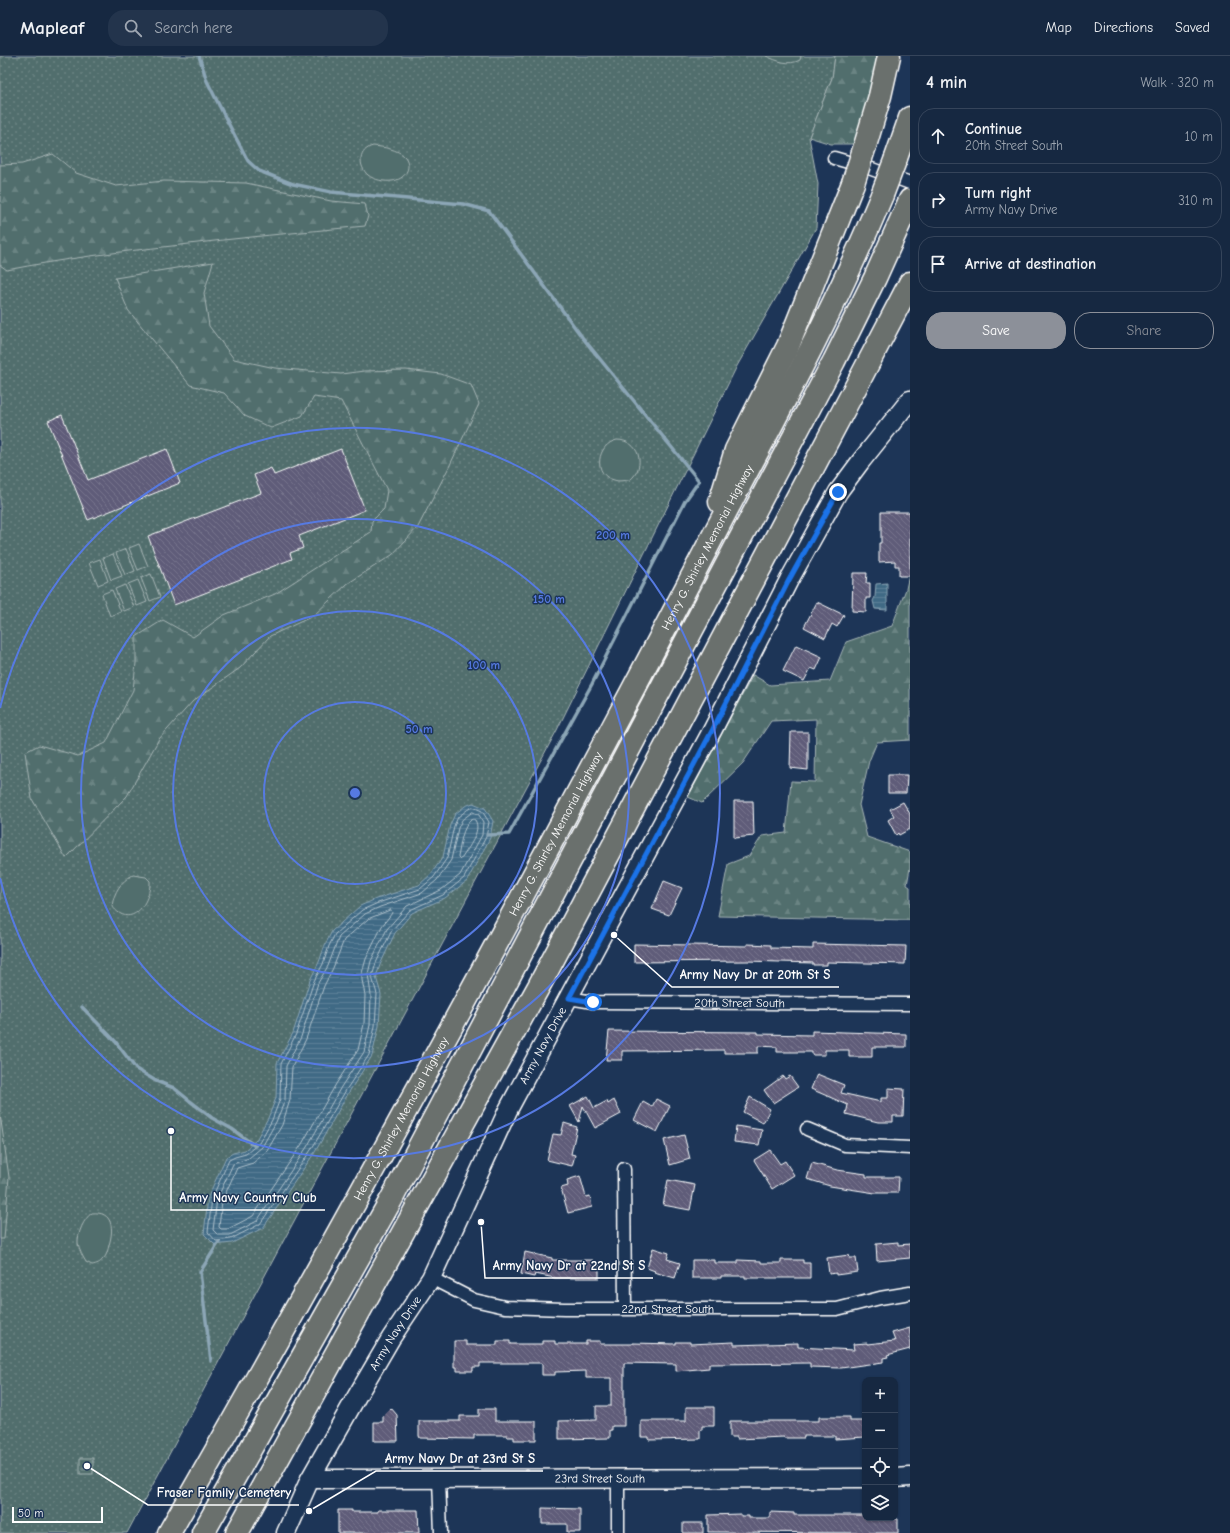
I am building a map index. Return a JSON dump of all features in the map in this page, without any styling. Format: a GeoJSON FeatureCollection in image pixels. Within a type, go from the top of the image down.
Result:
{"type":"FeatureCollection","features":[{"type":"Feature","properties":{"kind":"highway"},"geometry":{"type":"LineString","coordinates":[[703,554],[736,450],[788,346],[853,183],[880,96],[889,56]]}},
{"type":"Feature","properties":{"kind":"highway","name":"Henry G. Shirley Memorial Highway"},"geometry":{"type":"LineString","coordinates":[[168,1533],[280,1339],[446,1039],[630,695],[827,318],[882,195],[910,118]]}},
{"type":"Feature","properties":{"kind":"highway"},"geometry":{"type":"LineString","coordinates":[[203,1533],[391,1200],[834,361],[875,278],[909,195]]}},
{"type":"Feature","properties":{"kind":"highway"},"geometry":{"type":"LineString","coordinates":[[237,1533],[539,986],[910,283]]}},
{"type":"Feature","properties":{"kind":"highway"},"geometry":{"type":"LineString","coordinates":[[861,377],[910,310]]}},
{"type":"Feature","properties":{"kind":"street"},"geometry":{"type":"LineString","coordinates":[[834,158],[869,168],[909,195]]}},
{"type":"Feature","properties":{"kind":"street","name":"Army Navy Drive"},"geometry":{"type":"LineString","coordinates":[[286,1533],[310,1479],[357,1396],[391,1338],[431,1278],[508,1110],[713,729],[789,580],[838,492],[910,400]]}},
{"type":"Feature","properties":{"kind":"street","name":"20th Street South"},"geometry":{"type":"LineString","coordinates":[[569,998],[593,1002],[910,1004]]}},
{"type":"Feature","properties":{"kind":"street"},"geometry":{"type":"LineString","coordinates":[[806,1130],[845,1145],[910,1148]]}},
{"type":"Feature","properties":{"kind":"street"},"geometry":{"type":"LineString","coordinates":[[624,1169],[625,1308]]}},
{"type":"Feature","properties":{"kind":"street","name":"22nd Street South"},"geometry":{"type":"LineString","coordinates":[[431,1278],[474,1300],[505,1307],[564,1309],[837,1309],[880,1298],[910,1294]]}},
{"type":"Feature","properties":{"kind":"street","name":"23rd Street South"},"geometry":{"type":"LineString","coordinates":[[310,1479],[862,1478]]}},
{"type":"Feature","properties":{"kind":"street"},"geometry":{"type":"LineString","coordinates":[[898,1478],[910,1478]]}},
{"type":"Feature","properties":{"kind":"street"},"geometry":{"type":"LineString","coordinates":[[439,1479],[441,1533]]}},
{"type":"Feature","properties":{"kind":"street"},"geometry":{"type":"LineString","coordinates":[[618,1479],[618,1533]]}},
{"type":"Feature","properties":{"kind":"green space"},"geometry":{"type":"Polygon","coordinates":[[[0,56],[835,56],[832,78],[809,137],[818,184],[816,228],[737,366],[557,730],[127,1533],[0,1533],[0,56]]]}},
{"type":"Feature","properties":{"kind":"green space"},"geometry":{"type":"Polygon","coordinates":[[[766,56],[801,56],[800,60],[796,62],[787,63],[766,56]]]}},
{"type":"Feature","properties":{"kind":"green space"},"geometry":{"type":"Polygon","coordinates":[[[835,56],[877,56],[869,102],[856,144],[831,144],[809,137],[832,78],[835,56]]]}},
{"type":"Feature","properties":{"kind":"green space"},"geometry":{"type":"Polygon","coordinates":[[[373,146],[394,150],[402,154],[408,165],[406,173],[400,178],[392,181],[370,177],[362,167],[361,159],[364,151],[373,146]]]}},
{"type":"Feature","properties":{"kind":"green space"},"geometry":{"type":"Polygon","coordinates":[[[53,154],[76,173],[116,186],[164,181],[246,183],[331,201],[365,204],[368,216],[365,226],[131,251],[69,259],[7,270],[0,265],[0,165],[22,164],[53,154]]]}},
{"type":"Feature","properties":{"kind":"green space"},"geometry":{"type":"Polygon","coordinates":[[[213,262],[204,293],[209,326],[234,359],[275,368],[341,374],[364,371],[406,370],[441,374],[471,385],[479,404],[418,527],[392,555],[347,584],[313,616],[270,636],[240,668],[193,701],[159,739],[127,796],[66,858],[32,799],[25,752],[39,745],[78,756],[106,743],[133,690],[136,663],[136,637],[163,620],[193,637],[224,615],[275,594],[371,532],[372,521],[384,509],[387,490],[341,401],[314,397],[302,416],[271,428],[245,416],[224,393],[190,385],[128,310],[115,278],[213,262]]]}},
{"type":"Feature","properties":{"kind":"green space"},"geometry":{"type":"Polygon","coordinates":[[[617,440],[625,441],[631,444],[638,455],[638,468],[630,480],[618,481],[607,477],[602,472],[600,466],[601,453],[605,447],[617,440]]]}},
{"type":"Feature","properties":{"kind":"green space"},"geometry":{"type":"Polygon","coordinates":[[[139,544],[148,566],[138,570],[129,548],[139,544]]]}},
{"type":"Feature","properties":{"kind":"green space"},"geometry":{"type":"Polygon","coordinates":[[[126,549],[135,571],[125,575],[116,553],[126,549]]]}},
{"type":"Feature","properties":{"kind":"green space"},"geometry":{"type":"Polygon","coordinates":[[[113,554],[122,576],[111,580],[103,558],[113,554]]]}},
{"type":"Feature","properties":{"kind":"green space"},"geometry":{"type":"Polygon","coordinates":[[[100,559],[108,581],[98,585],[89,563],[100,559]]]}},
{"type":"Feature","properties":{"kind":"green space"},"geometry":{"type":"Polygon","coordinates":[[[910,570],[910,740],[877,742],[869,761],[859,805],[867,837],[910,852],[910,868],[907,885],[910,887],[910,920],[718,916],[728,864],[749,856],[762,836],[786,833],[791,781],[815,782],[816,719],[771,721],[743,763],[702,803],[688,797],[753,675],[770,685],[830,681],[846,642],[892,626],[906,589],[910,570]]]}},
{"type":"Feature","properties":{"kind":"green space"},"geometry":{"type":"Polygon","coordinates":[[[151,574],[160,597],[150,601],[141,578],[151,574]]]}},
{"type":"Feature","properties":{"kind":"green space"},"geometry":{"type":"Polygon","coordinates":[[[138,580],[147,602],[137,606],[128,584],[138,580]]]}},
{"type":"Feature","properties":{"kind":"green space"},"geometry":{"type":"Polygon","coordinates":[[[125,585],[134,607],[124,611],[115,589],[125,585]]]}},
{"type":"Feature","properties":{"kind":"green space"},"geometry":{"type":"Polygon","coordinates":[[[112,590],[121,612],[110,616],[102,594],[112,590]]]}},
{"type":"Feature","properties":{"kind":"green space"},"geometry":{"type":"Polygon","coordinates":[[[133,875],[146,877],[150,881],[149,889],[143,905],[138,911],[133,915],[126,916],[119,913],[112,906],[114,896],[119,888],[125,880],[133,875]]]}},
{"type":"Feature","properties":{"kind":"green space"},"geometry":{"type":"Polygon","coordinates":[[[0,1114],[9,1177],[4,1239],[0,1239],[0,1114]]]}},
{"type":"Feature","properties":{"kind":"green space"},"geometry":{"type":"Polygon","coordinates":[[[92,1213],[99,1213],[108,1218],[111,1227],[111,1239],[105,1256],[100,1262],[92,1265],[86,1262],[80,1251],[78,1240],[84,1222],[92,1213]]]}},
{"type":"Feature","properties":{"kind":"green space"},"geometry":{"type":"Polygon","coordinates":[[[80,1458],[93,1458],[93,1474],[80,1474],[80,1458]]]}},
{"type":"Feature","properties":{"kind":"water"},"geometry":{"type":"Polygon","coordinates":[[[887,583],[887,610],[875,609],[873,601],[875,597],[876,584],[887,583]]]}},
{"type":"Feature","properties":{"kind":"water"},"geometry":{"type":"Polygon","coordinates":[[[473,803],[485,808],[493,821],[490,838],[467,881],[445,898],[412,913],[395,933],[376,977],[381,994],[379,1026],[372,1056],[349,1092],[315,1152],[263,1228],[232,1243],[215,1245],[204,1234],[208,1197],[226,1157],[233,1153],[245,1150],[256,1140],[268,1118],[276,1098],[277,1063],[293,1033],[310,980],[332,931],[360,906],[376,899],[419,885],[431,874],[443,857],[450,825],[455,814],[465,806],[473,803]]]}},
{"type":"Feature","properties":{"kind":"building"},"geometry":{"type":"Polygon","coordinates":[[[62,415],[88,480],[167,449],[180,483],[88,520],[48,421],[62,415]]]}},
{"type":"Feature","properties":{"kind":"building"},"geometry":{"type":"Polygon","coordinates":[[[341,449],[365,510],[299,536],[303,548],[290,553],[292,559],[174,605],[148,536],[261,493],[254,475],[271,468],[274,475],[341,449]]]}},
{"type":"Feature","properties":{"kind":"building"},"geometry":{"type":"Polygon","coordinates":[[[881,512],[910,512],[910,576],[899,576],[899,566],[895,566],[895,561],[879,562],[879,543],[881,543],[881,512]]]}},
{"type":"Feature","properties":{"kind":"building"},"geometry":{"type":"Polygon","coordinates":[[[853,573],[867,573],[866,583],[870,583],[870,598],[866,598],[866,612],[852,611],[853,573]]]}},
{"type":"Feature","properties":{"kind":"building"},"geometry":{"type":"Polygon","coordinates":[[[817,602],[844,615],[837,627],[832,624],[825,638],[804,627],[817,602]]]}},
{"type":"Feature","properties":{"kind":"building"},"geometry":{"type":"Polygon","coordinates":[[[796,645],[822,657],[816,670],[811,668],[804,681],[783,671],[796,645]]]}},
{"type":"Feature","properties":{"kind":"building"},"geometry":{"type":"Polygon","coordinates":[[[791,732],[808,732],[808,770],[790,768],[791,732]]]}},
{"type":"Feature","properties":{"kind":"building"},"geometry":{"type":"Polygon","coordinates":[[[888,775],[907,775],[906,793],[888,793],[888,775]]]}},
{"type":"Feature","properties":{"kind":"building"},"geometry":{"type":"Polygon","coordinates":[[[734,801],[753,801],[754,836],[734,838],[734,801]]]}},
{"type":"Feature","properties":{"kind":"building"},"geometry":{"type":"Polygon","coordinates":[[[903,802],[910,814],[910,829],[896,835],[888,820],[894,816],[890,809],[903,802]]]}},
{"type":"Feature","properties":{"kind":"building"},"geometry":{"type":"Polygon","coordinates":[[[664,881],[682,888],[669,915],[652,909],[664,881]]]}},
{"type":"Feature","properties":{"kind":"building"},"geometry":{"type":"Polygon","coordinates":[[[634,944],[747,946],[747,944],[771,945],[771,948],[813,949],[813,944],[906,946],[905,964],[827,962],[827,965],[813,965],[813,963],[747,961],[634,962],[634,944]]]}},
{"type":"Feature","properties":{"kind":"building"},"geometry":{"type":"Polygon","coordinates":[[[609,1031],[758,1032],[758,1034],[812,1035],[812,1031],[906,1034],[906,1047],[872,1047],[872,1057],[849,1057],[849,1050],[825,1050],[825,1055],[812,1055],[812,1052],[777,1052],[777,1047],[758,1046],[758,1053],[724,1053],[724,1050],[622,1051],[622,1060],[606,1060],[609,1031]]]}},
{"type":"Feature","properties":{"kind":"building"},"geometry":{"type":"Polygon","coordinates":[[[817,1074],[844,1085],[841,1093],[881,1102],[881,1098],[888,1098],[888,1088],[904,1089],[903,1116],[893,1116],[893,1122],[878,1122],[846,1114],[848,1105],[811,1089],[817,1074]]]}},
{"type":"Feature","properties":{"kind":"building"},"geometry":{"type":"Polygon","coordinates":[[[783,1076],[785,1079],[790,1076],[798,1087],[773,1103],[764,1090],[783,1076]]]}},
{"type":"Feature","properties":{"kind":"building"},"geometry":{"type":"Polygon","coordinates":[[[588,1096],[594,1108],[607,1101],[608,1104],[614,1100],[621,1114],[595,1128],[583,1106],[579,1122],[570,1106],[588,1096]]]}},
{"type":"Feature","properties":{"kind":"building"},"geometry":{"type":"Polygon","coordinates":[[[750,1097],[770,1109],[763,1123],[743,1112],[750,1097]]]}},
{"type":"Feature","properties":{"kind":"building"},"geometry":{"type":"Polygon","coordinates":[[[656,1099],[670,1106],[657,1132],[634,1120],[643,1102],[652,1107],[656,1099]]]}},
{"type":"Feature","properties":{"kind":"building"},"geometry":{"type":"Polygon","coordinates":[[[564,1123],[577,1127],[571,1154],[575,1155],[572,1166],[547,1160],[553,1134],[561,1135],[564,1123]]]}},
{"type":"Feature","properties":{"kind":"building"},"geometry":{"type":"Polygon","coordinates":[[[736,1126],[762,1130],[759,1145],[734,1142],[736,1126]]]}},
{"type":"Feature","properties":{"kind":"building"},"geometry":{"type":"Polygon","coordinates":[[[684,1135],[690,1159],[670,1165],[664,1140],[684,1135]]]}},
{"type":"Feature","properties":{"kind":"building"},"geometry":{"type":"Polygon","coordinates":[[[770,1150],[780,1164],[785,1161],[794,1175],[772,1189],[754,1160],[770,1150]]]}},
{"type":"Feature","properties":{"kind":"building"},"geometry":{"type":"Polygon","coordinates":[[[812,1163],[837,1170],[866,1174],[866,1177],[899,1177],[898,1193],[875,1193],[830,1186],[807,1179],[812,1163]]]}},
{"type":"Feature","properties":{"kind":"building"},"geometry":{"type":"Polygon","coordinates":[[[580,1176],[586,1197],[590,1196],[592,1207],[568,1213],[561,1188],[568,1186],[567,1180],[580,1176]]]}},
{"type":"Feature","properties":{"kind":"building"},"geometry":{"type":"Polygon","coordinates":[[[668,1180],[695,1185],[690,1210],[663,1205],[668,1180]]]}},
{"type":"Feature","properties":{"kind":"building"},"geometry":{"type":"Polygon","coordinates":[[[898,1242],[898,1245],[910,1244],[910,1258],[877,1261],[876,1244],[898,1242]]]}},
{"type":"Feature","properties":{"kind":"building"},"geometry":{"type":"Polygon","coordinates":[[[653,1248],[669,1253],[667,1259],[680,1263],[675,1278],[654,1272],[655,1271],[647,1268],[653,1248]]]}},
{"type":"Feature","properties":{"kind":"building"},"geometry":{"type":"Polygon","coordinates":[[[525,1252],[552,1258],[552,1260],[593,1260],[593,1263],[599,1263],[599,1278],[555,1278],[535,1274],[534,1277],[521,1274],[525,1252]]]}},
{"type":"Feature","properties":{"kind":"building"},"geometry":{"type":"Polygon","coordinates":[[[849,1255],[850,1258],[856,1258],[858,1272],[836,1275],[836,1273],[829,1274],[827,1258],[849,1255]]]}},
{"type":"Feature","properties":{"kind":"building"},"geometry":{"type":"Polygon","coordinates":[[[692,1260],[714,1260],[714,1263],[738,1263],[738,1260],[761,1261],[761,1263],[781,1263],[781,1260],[803,1260],[803,1263],[810,1263],[810,1278],[745,1278],[745,1276],[721,1276],[721,1278],[692,1278],[692,1260]]]}},
{"type":"Feature","properties":{"kind":"building"},"geometry":{"type":"Polygon","coordinates":[[[910,1328],[910,1349],[887,1355],[888,1357],[883,1358],[883,1362],[841,1368],[810,1367],[810,1363],[709,1364],[709,1368],[676,1371],[676,1364],[624,1363],[624,1426],[612,1426],[612,1430],[610,1430],[610,1438],[559,1439],[559,1421],[596,1420],[596,1406],[611,1406],[611,1378],[586,1378],[586,1371],[555,1372],[555,1375],[542,1375],[542,1363],[480,1363],[480,1367],[473,1367],[473,1371],[457,1371],[457,1367],[454,1367],[454,1341],[466,1341],[466,1345],[497,1345],[497,1341],[510,1341],[510,1344],[542,1344],[542,1341],[555,1341],[555,1344],[586,1344],[586,1341],[600,1341],[600,1344],[676,1344],[676,1342],[690,1342],[690,1344],[734,1342],[734,1345],[798,1343],[798,1347],[854,1350],[853,1344],[895,1341],[892,1333],[910,1328]]]}},
{"type":"Feature","properties":{"kind":"building"},"geometry":{"type":"Polygon","coordinates":[[[686,1407],[714,1407],[714,1426],[702,1426],[702,1430],[700,1430],[700,1439],[649,1440],[649,1437],[641,1437],[641,1421],[686,1421],[686,1407]]]}},
{"type":"Feature","properties":{"kind":"building"},"geometry":{"type":"Polygon","coordinates":[[[391,1408],[397,1415],[398,1441],[374,1441],[374,1422],[383,1422],[383,1416],[391,1408]]]}},
{"type":"Feature","properties":{"kind":"building"},"geometry":{"type":"Polygon","coordinates":[[[479,1409],[495,1409],[495,1421],[536,1421],[536,1440],[514,1440],[514,1437],[507,1437],[507,1435],[474,1435],[474,1439],[420,1438],[419,1436],[419,1421],[460,1421],[460,1416],[479,1416],[479,1409]]]}},
{"type":"Feature","properties":{"kind":"building"},"geometry":{"type":"Polygon","coordinates":[[[819,1417],[850,1417],[850,1421],[862,1421],[862,1437],[835,1439],[835,1436],[804,1436],[804,1438],[784,1437],[737,1439],[737,1437],[730,1437],[730,1421],[819,1421],[819,1417]]]}},
{"type":"Feature","properties":{"kind":"building"},"geometry":{"type":"Polygon","coordinates":[[[542,1508],[580,1509],[580,1532],[567,1532],[567,1524],[542,1524],[542,1508]]]}},
{"type":"Feature","properties":{"kind":"building"},"geometry":{"type":"Polygon","coordinates":[[[338,1510],[352,1510],[352,1512],[378,1512],[378,1510],[418,1510],[419,1533],[338,1533],[338,1510]]]}},
{"type":"Feature","properties":{"kind":"building"},"geometry":{"type":"Polygon","coordinates":[[[770,1512],[794,1513],[794,1515],[862,1515],[862,1521],[898,1521],[898,1533],[708,1532],[708,1515],[741,1514],[741,1516],[749,1516],[749,1518],[770,1518],[770,1512]]]}},
{"type":"Feature","properties":{"kind":"building"},"geometry":{"type":"Polygon","coordinates":[[[683,1523],[703,1523],[703,1533],[683,1533],[683,1523]]]}},
{"type":"Feature","properties":{"kind":"waterway"},"geometry":{"type":"LineString","coordinates":[[199,56],[207,81],[224,115],[248,161],[259,171],[293,184],[331,192],[463,204],[489,211],[582,337],[699,481],[685,501],[592,684],[509,834],[487,835]]}},
{"type":"Feature","properties":{"kind":"waterway"},"geometry":{"type":"LineString","coordinates":[[82,1007],[115,1041],[136,1069],[156,1081],[174,1088],[212,1118],[232,1129],[255,1146]]}},
{"type":"Feature","properties":{"kind":"waterway"},"geometry":{"type":"LineString","coordinates":[[211,1361],[200,1272],[219,1242]]}},
{"type":"Feature","properties":{"kind":"place","name":"Army Navy Dr at 20th St S"},"geometry":{"type":"Point","coordinates":[614,935]}},
{"type":"Feature","properties":{"kind":"place","name":"Army Navy Country Club"},"geometry":{"type":"Point","coordinates":[171,1131]}},
{"type":"Feature","properties":{"kind":"place","name":"Army Navy Dr at 22nd St S"},"geometry":{"type":"Point","coordinates":[481,1222]}},
{"type":"Feature","properties":{"kind":"place","name":"Fraser Family Cemetery"},"geometry":{"type":"Point","coordinates":[87,1466]}},
{"type":"Feature","properties":{"kind":"place","name":"Army Navy Dr at 23rd St S"},"geometry":{"type":"Point","coordinates":[309,1511]}},
{"type":"Feature","properties":{"kind":"route"},"geometry":{"type":"LineString","coordinates":[[593,1002],[569,998],[713,729],[789,580],[838,492]]}}]}
